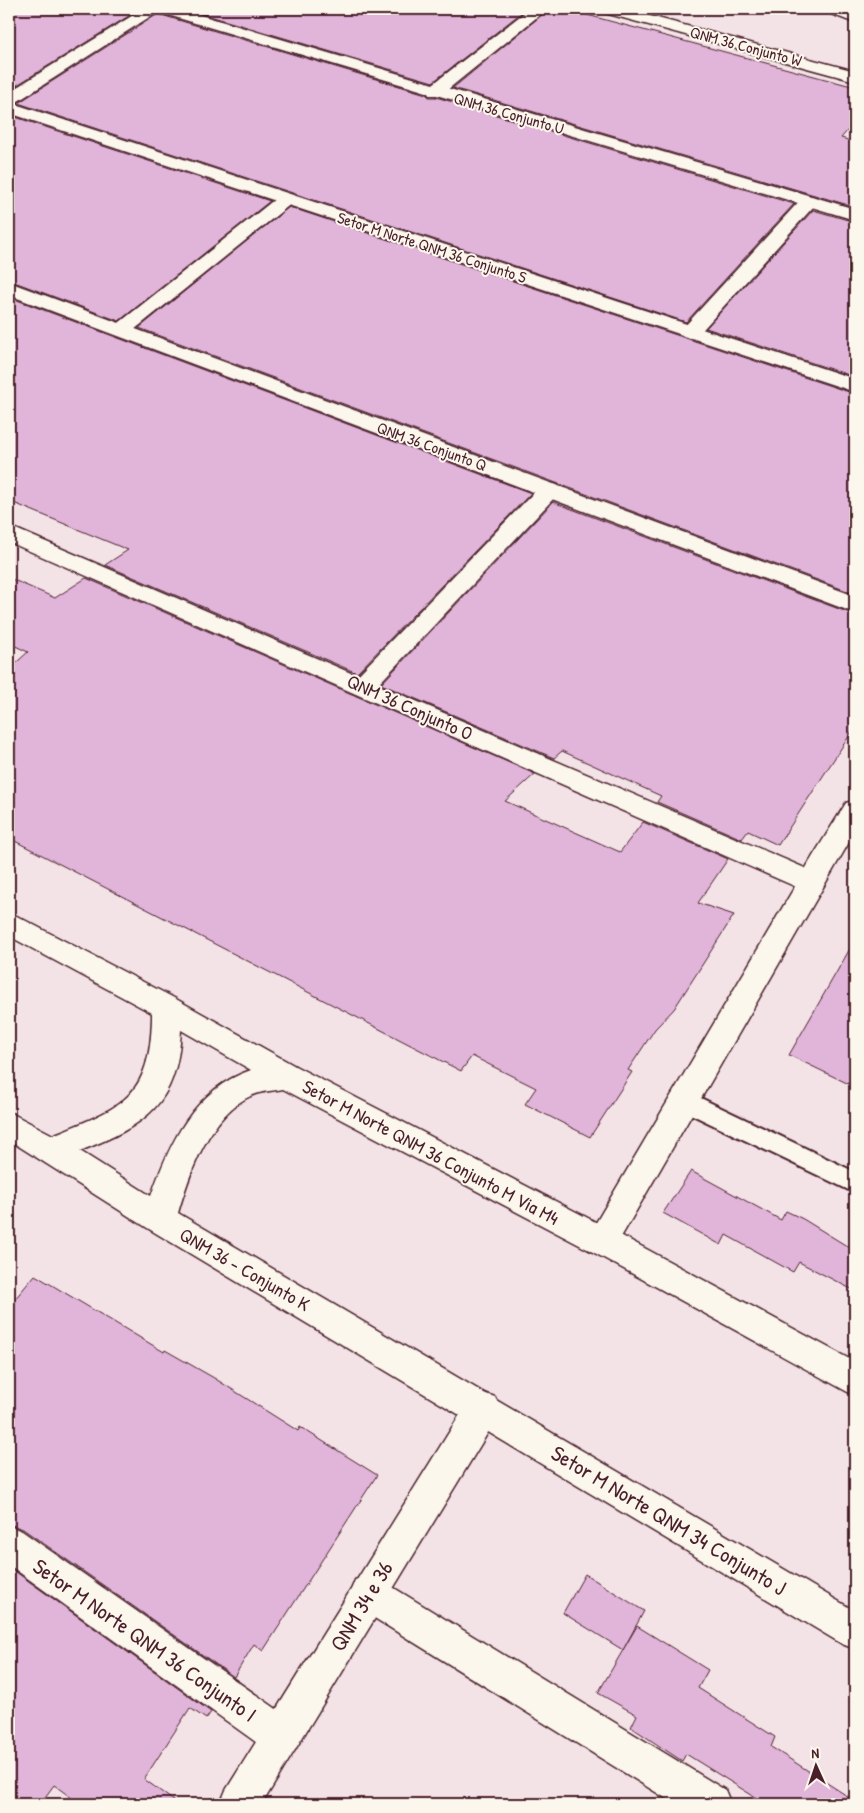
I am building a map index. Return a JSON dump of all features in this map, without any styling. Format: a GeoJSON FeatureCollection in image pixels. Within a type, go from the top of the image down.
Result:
{"type":"FeatureCollection","features":[{"type":"Feature","properties":{"kind":"street"},"geometry":{"type":"LineString","coordinates":[[9,99],[154,9]]}},
{"type":"Feature","properties":{"kind":"street","name":"QNM 36 Conjunto U"},"geometry":{"type":"LineString","coordinates":[[164,9],[855,214]]}},
{"type":"Feature","properties":{"kind":"street"},"geometry":{"type":"LineString","coordinates":[[436,91],[539,9]]}},
{"type":"Feature","properties":{"kind":"street","name":"QNM 36 Conjunto W"},"geometry":{"type":"LineString","coordinates":[[607,9],[855,76]]}},
{"type":"Feature","properties":{"kind":"street"},"geometry":{"type":"LineString","coordinates":[[832,9],[855,18]]}},
{"type":"Feature","properties":{"kind":"street","name":"Setor M Norte QNM 36 Conjunto S"},"geometry":{"type":"LineString","coordinates":[[9,107],[855,386]]}},
{"type":"Feature","properties":{"kind":"street"},"geometry":{"type":"LineString","coordinates":[[122,330],[286,199]]}},
{"type":"Feature","properties":{"kind":"street"},"geometry":{"type":"LineString","coordinates":[[690,332],[809,201]]}},
{"type":"Feature","properties":{"kind":"street","name":"QNM 36 Conjunto Q"},"geometry":{"type":"LineString","coordinates":[[9,288],[855,605]]}},
{"type":"Feature","properties":{"kind":"street"},"geometry":{"type":"LineString","coordinates":[[362,686],[549,490]]}},
{"type":"Feature","properties":{"kind":"street","name":"QNM 36 Conjunto O"},"geometry":{"type":"LineString","coordinates":[[9,533],[811,882]]}},
{"type":"Feature","properties":{"kind":"street"},"geometry":{"type":"LineString","coordinates":[[602,1242],[686,1101],[811,882],[855,810]]}},
{"type":"Feature","properties":{"kind":"street","name":"Setor M Norte QNM 36 Conjunto M Via M4"},"geometry":{"type":"LineString","coordinates":[[9,923],[166,1007],[286,1076],[602,1242],[855,1380]]}},
{"type":"Feature","properties":{"kind":"street"},"geometry":{"type":"LineString","coordinates":[[51,1149],[100,1130],[126,1114],[148,1097],[160,1069],[167,1036],[166,1007]]}},
{"type":"Feature","properties":{"kind":"street"},"geometry":{"type":"LineString","coordinates":[[160,1219],[174,1171],[190,1142],[214,1109],[238,1089],[256,1081],[286,1076]]}},
{"type":"Feature","properties":{"kind":"street","name":"QNM 36 - Conjunto K"},"geometry":{"type":"LineString","coordinates":[[9,1125],[51,1149],[160,1219],[483,1409]]}},
{"type":"Feature","properties":{"kind":"street","name":"QNM 34 e 36"},"geometry":{"type":"LineString","coordinates":[[240,1804],[368,1593],[483,1409]]}},
{"type":"Feature","properties":{"kind":"street","name":"Setor M Norte QNM 34 Conjunto J"},"geometry":{"type":"LineString","coordinates":[[483,1409],[718,1551],[855,1630]]}},
{"type":"Feature","properties":{"kind":"street","name":"Setor M Norte QNM 36 Conjunto I"},"geometry":{"type":"LineString","coordinates":[[9,1544],[282,1736]]}},
{"type":"Feature","properties":{"kind":"street"},"geometry":{"type":"LineString","coordinates":[[368,1593],[711,1804]]}},
{"type":"Feature","properties":{"kind":"lane"},"geometry":{"type":"LineString","coordinates":[[686,1101],[855,1183]]}},
{"type":"Feature","properties":{"kind":"building"},"geometry":{"type":"Polygon","coordinates":[[[9,9],[140,9],[9,90],[9,9]]]}},
{"type":"Feature","properties":{"kind":"building"},"geometry":{"type":"Polygon","coordinates":[[[186,9],[526,9],[433,82],[186,9]]]}},
{"type":"Feature","properties":{"kind":"building"},"geometry":{"type":"Polygon","coordinates":[[[549,9],[565,9],[855,87],[855,122],[841,138],[855,142],[855,207],[453,88],[549,9]]]}},
{"type":"Feature","properties":{"kind":"building"},"geometry":{"type":"Polygon","coordinates":[[[158,14],[426,94],[429,97],[436,97],[794,204],[686,322],[18,103],[158,14]]]}},
{"type":"Feature","properties":{"kind":"building"},"geometry":{"type":"Polygon","coordinates":[[[9,115],[270,201],[119,321],[9,280],[9,115]]]}},
{"type":"Feature","properties":{"kind":"building"},"geometry":{"type":"Polygon","coordinates":[[[289,207],[855,394],[855,594],[139,328],[289,207]]]}},
{"type":"Feature","properties":{"kind":"building"},"geometry":{"type":"Polygon","coordinates":[[[813,210],[855,222],[855,377],[706,328],[813,210]]]}},
{"type":"Feature","properties":{"kind":"building"},"geometry":{"type":"Polygon","coordinates":[[[9,297],[531,493],[357,673],[105,565],[128,550],[9,501],[9,297]]]}},
{"type":"Feature","properties":{"kind":"building"},"geometry":{"type":"Polygon","coordinates":[[[553,502],[855,615],[855,727],[778,845],[748,831],[742,839],[657,802],[661,796],[562,751],[554,758],[381,684],[553,502]]]}},
{"type":"Feature","properties":{"kind":"building"},"geometry":{"type":"Polygon","coordinates":[[[9,578],[55,598],[86,578],[535,774],[505,801],[620,852],[643,822],[728,859],[698,903],[734,915],[674,1009],[655,1029],[628,1070],[632,1072],[590,1137],[525,1104],[536,1088],[472,1056],[461,1071],[9,838],[9,669],[28,652],[9,643],[9,578]]]}},
{"type":"Feature","properties":{"kind":"building"},"geometry":{"type":"Polygon","coordinates":[[[855,940],[855,1087],[789,1055],[855,940]]]}},
{"type":"Feature","properties":{"kind":"building"},"geometry":{"type":"Polygon","coordinates":[[[691,1171],[781,1220],[786,1211],[803,1219],[855,1251],[855,1291],[799,1262],[793,1272],[726,1235],[721,1245],[663,1213],[691,1171]]]}},
{"type":"Feature","properties":{"kind":"building"},"geometry":{"type":"Polygon","coordinates":[[[35,1275],[164,1352],[165,1350],[214,1378],[298,1431],[300,1427],[377,1475],[263,1651],[254,1644],[234,1677],[23,1529],[9,1524],[9,1306],[35,1275]]]}},
{"type":"Feature","properties":{"kind":"building"},"geometry":{"type":"Polygon","coordinates":[[[9,1567],[211,1712],[206,1719],[190,1708],[144,1779],[178,1804],[80,1804],[54,1785],[40,1804],[9,1804],[9,1567]]]}},
{"type":"Feature","properties":{"kind":"building"},"geometry":{"type":"Polygon","coordinates":[[[585,1574],[644,1611],[623,1650],[563,1613],[585,1574]]]}},
{"type":"Feature","properties":{"kind":"building"},"geometry":{"type":"Polygon","coordinates":[[[637,1626],[708,1670],[698,1688],[775,1737],[771,1747],[855,1801],[855,1804],[766,1804],[686,1754],[682,1761],[631,1727],[637,1715],[598,1693],[637,1626]]]}}]}
